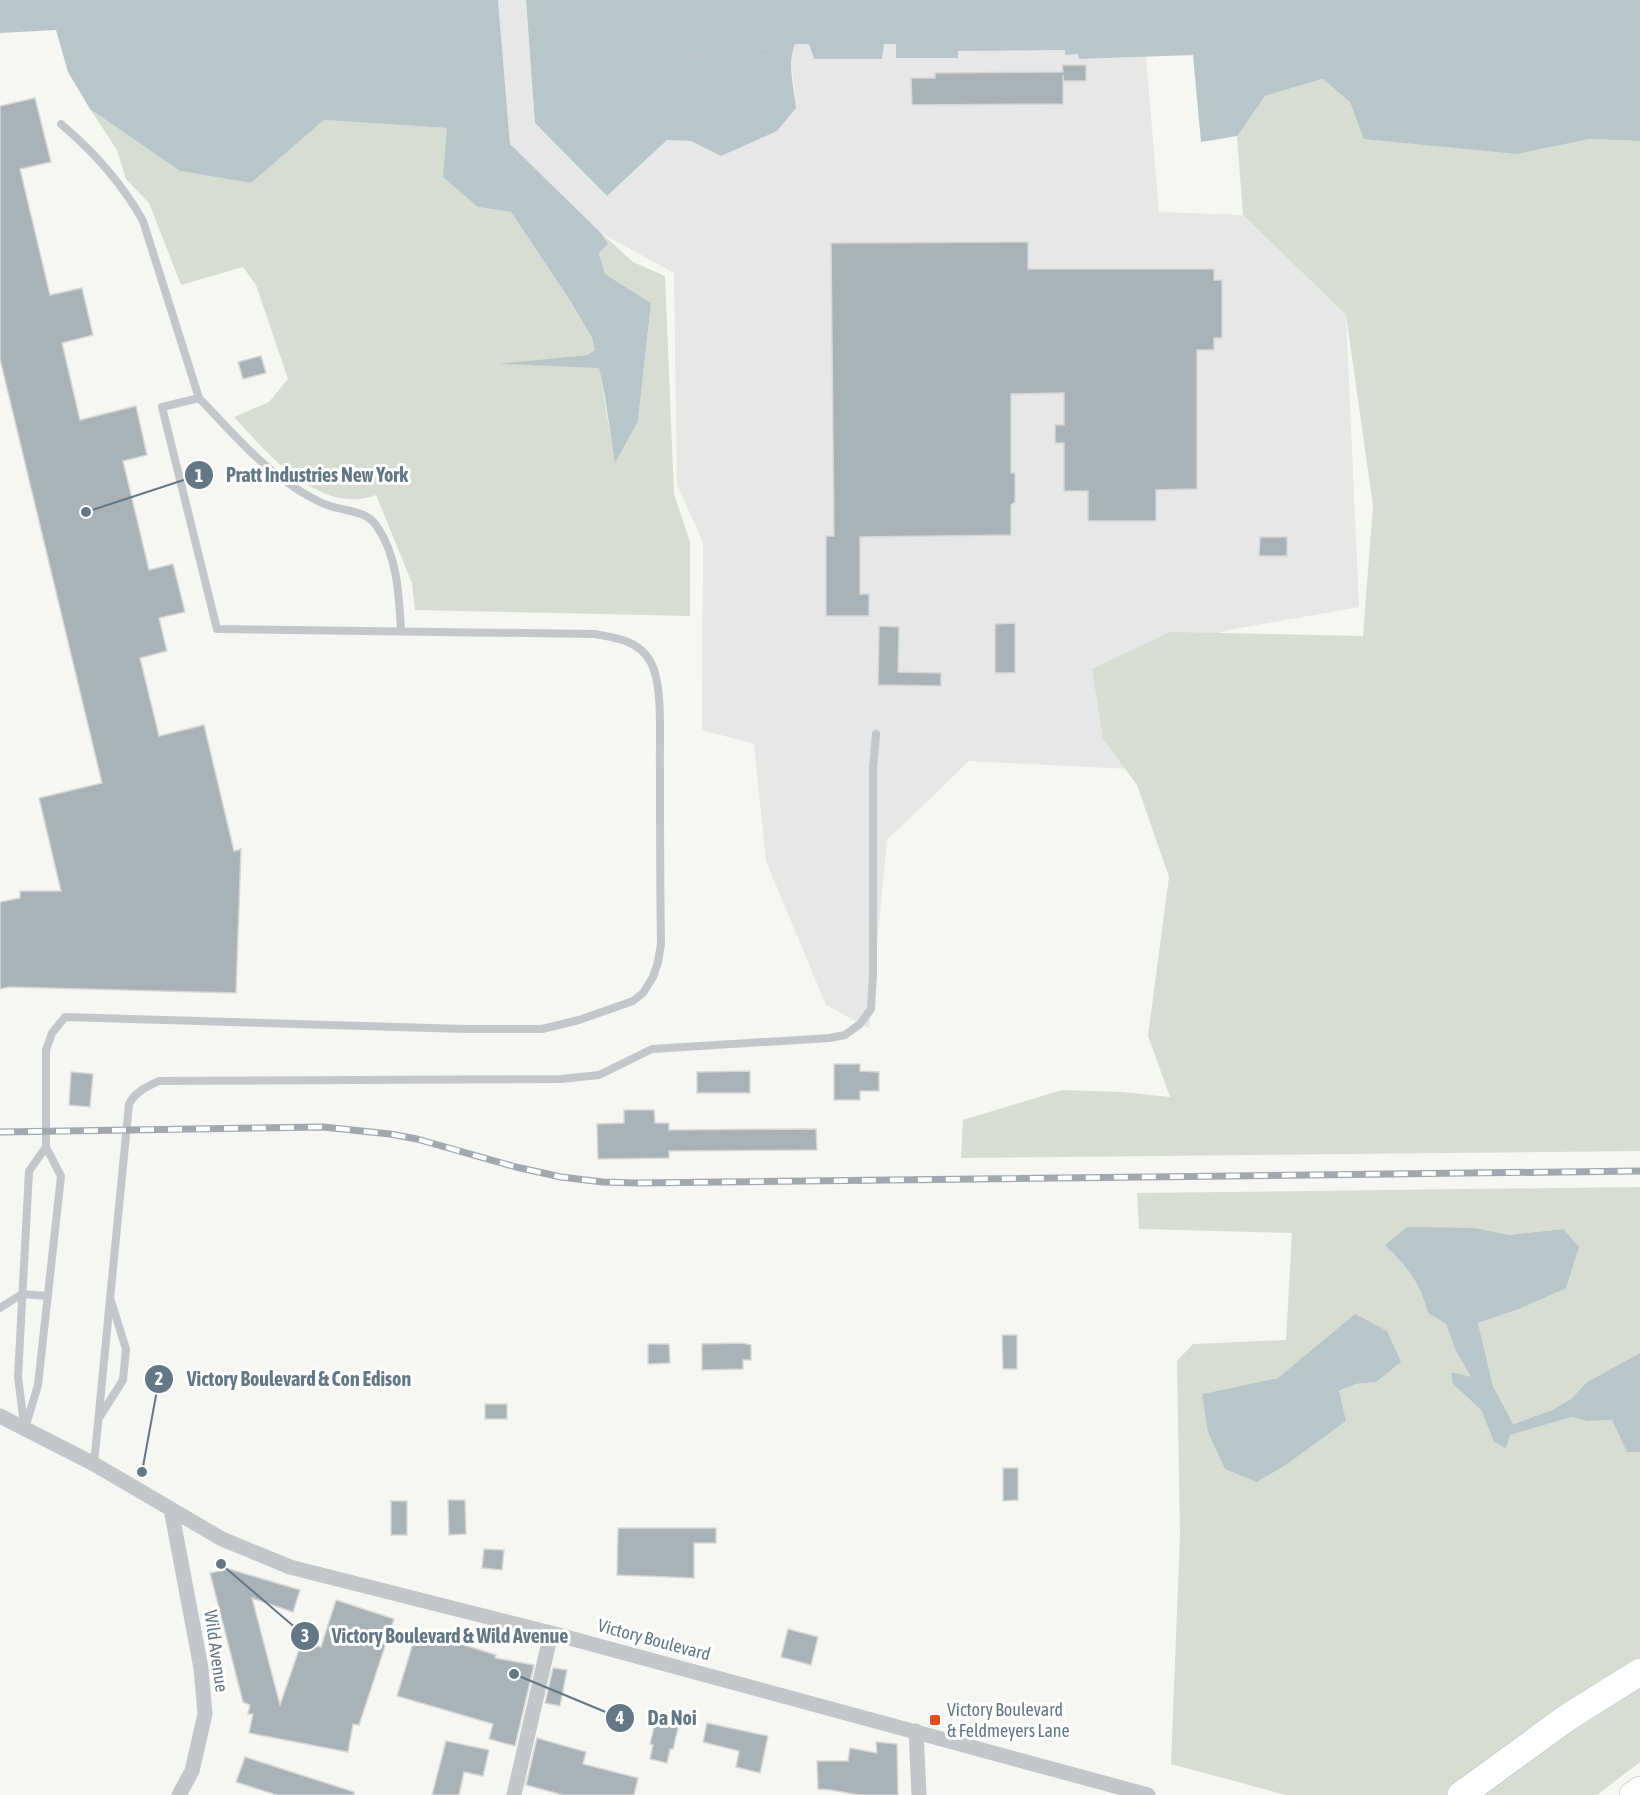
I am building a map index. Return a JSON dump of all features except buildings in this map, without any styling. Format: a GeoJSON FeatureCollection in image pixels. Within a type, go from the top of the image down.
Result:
{"type":"FeatureCollection","features":[{"type":"Feature","properties":{"kind":"highway"},"geometry":{"type":"LineString","coordinates":[[1461,1795],[1568,1716],[1640,1672]]}},
{"type":"Feature","properties":{"kind":"highway"},"geometry":{"type":"LineString","coordinates":[[1633,1795],[1640,1790]]}},
{"type":"Feature","properties":{"kind":"street","name":"Victory Boulevard"},"geometry":{"type":"LineString","coordinates":[[0,1416],[94,1464],[237,1546],[290,1567],[551,1633],[1148,1795]]}},
{"type":"Feature","properties":{"kind":"street","name":"Wild Avenue"},"geometry":{"type":"LineString","coordinates":[[171,1509],[201,1668],[205,1714],[192,1771],[179,1795]]}},
{"type":"Feature","properties":{"kind":"street"},"geometry":{"type":"LineString","coordinates":[[514,1795],[551,1633]]}},
{"type":"Feature","properties":{"kind":"street"},"geometry":{"type":"LineString","coordinates":[[916,1731],[919,1795]]}},
{"type":"Feature","properties":{"kind":"lane"},"geometry":{"type":"LineString","coordinates":[[61,124],[90,149],[130,198],[143,221],[199,398],[261,462],[297,488],[328,506],[364,514],[378,528],[398,581],[401,631]]}},
{"type":"Feature","properties":{"kind":"lane"},"geometry":{"type":"LineString","coordinates":[[25,1428],[38,1385],[61,1176],[46,1147],[46,1050],[52,1033],[65,1017],[465,1029],[542,1029],[633,1001],[643,993],[656,970],[661,944],[659,713],[657,683],[651,661],[635,644],[623,639],[595,634],[217,629],[162,407],[199,398]]}},
{"type":"Feature","properties":{"kind":"lane"},"geometry":{"type":"LineString","coordinates":[[94,1464],[129,1104],[133,1096],[159,1081],[561,1079],[599,1075],[652,1049],[830,1038],[845,1035],[860,1024],[871,1009],[873,768],[876,734]]}},
{"type":"Feature","properties":{"kind":"lane"},"geometry":{"type":"LineString","coordinates":[[25,1428],[18,1377],[29,1171],[46,1147]]}},
{"type":"Feature","properties":{"kind":"lane"},"geometry":{"type":"LineString","coordinates":[[0,1308],[22,1294],[48,1296]]}},
{"type":"Feature","properties":{"kind":"lane"},"geometry":{"type":"LineString","coordinates":[[98,1420],[123,1380],[124,1372],[126,1349],[110,1297]]}},
{"type":"Feature","properties":{"kind":"path"},"geometry":{"type":"LineString","coordinates":[[681,54],[792,51]]}},
{"type":"Feature","properties":{"kind":"shaded area"},"geometry":{"type":"Polygon","coordinates":[[[0,0],[498,0],[510,144],[601,233],[608,244],[599,253],[605,274],[651,303],[638,421],[615,463],[599,368],[499,364],[587,355],[595,350],[592,338],[571,302],[511,212],[478,207],[443,177],[447,128],[324,120],[251,183],[180,171],[90,109],[68,72],[56,30],[0,33],[0,0]]]}},
{"type":"Feature","properties":{"kind":"shaded area"},"geometry":{"type":"Polygon","coordinates":[[[498,0],[526,0],[535,123],[607,196],[667,140],[691,141],[721,156],[796,108],[792,71],[792,51],[795,44],[809,44],[814,59],[882,59],[883,44],[896,44],[897,58],[958,57],[957,51],[1065,50],[1078,54],[1079,59],[1146,57],[1159,212],[1243,215],[1346,315],[1359,607],[1234,629],[1111,661],[1131,769],[969,761],[887,840],[869,1028],[826,1005],[766,861],[754,744],[702,730],[703,542],[677,485],[674,273],[601,233],[510,144],[498,0]]]}},
{"type":"Feature","properties":{"kind":"shaded area"},"geometry":{"type":"Polygon","coordinates":[[[526,0],[1640,0],[1640,141],[1590,139],[1517,154],[1364,139],[1350,102],[1323,79],[1265,96],[1237,136],[1201,142],[1193,55],[1079,59],[1078,54],[1065,55],[1065,50],[958,51],[958,58],[896,58],[896,44],[884,44],[882,59],[814,59],[809,44],[795,44],[791,67],[796,108],[777,131],[721,156],[691,141],[667,140],[607,196],[535,123],[526,0]]]}},
{"type":"Feature","properties":{"kind":"shaded area"},"geometry":{"type":"Polygon","coordinates":[[[1324,79],[1350,102],[1517,154],[1590,139],[1640,141],[1640,1151],[961,1158],[963,1120],[1062,1090],[1122,1092],[1170,1097],[1148,1036],[1169,877],[1137,785],[1103,739],[1092,669],[1170,632],[1363,636],[1373,506],[1346,315],[1243,215],[1237,135],[1265,96],[1324,79]]]}},
{"type":"Feature","properties":{"kind":"shaded area"},"geometry":{"type":"Polygon","coordinates":[[[90,109],[180,171],[251,183],[324,120],[448,128],[478,207],[511,212],[571,302],[592,338],[595,350],[587,355],[506,364],[599,367],[615,462],[638,420],[651,303],[605,274],[599,253],[608,244],[601,233],[633,262],[665,276],[674,494],[690,542],[690,616],[415,610],[412,583],[376,495],[355,499],[335,497],[315,489],[279,463],[234,417],[269,402],[288,379],[256,285],[243,267],[181,285],[149,203],[126,179],[117,150],[90,109]]]}},
{"type":"Feature","properties":{"kind":"shaded area"},"geometry":{"type":"Polygon","coordinates":[[[1640,1187],[1640,1353],[1587,1382],[1571,1399],[1552,1410],[1512,1424],[1493,1386],[1478,1323],[1519,1309],[1563,1229],[1509,1235],[1475,1228],[1386,1245],[1412,1276],[1428,1313],[1446,1324],[1455,1349],[1472,1377],[1453,1384],[1481,1410],[1494,1442],[1572,1417],[1587,1421],[1612,1420],[1627,1451],[1640,1452],[1640,1659],[1602,1679],[1503,1750],[1447,1795],[1286,1795],[1171,1764],[1180,1535],[1177,1361],[1193,1344],[1286,1340],[1292,1233],[1139,1229],[1137,1193],[1640,1187]],[[1278,1378],[1202,1394],[1257,1482],[1286,1465],[1346,1421],[1338,1392],[1356,1384],[1376,1382],[1278,1378]]]}},
{"type":"Feature","properties":{"kind":"shaded area"},"geometry":{"type":"Polygon","coordinates":[[[1407,1227],[1475,1228],[1509,1235],[1563,1229],[1579,1247],[1566,1288],[1519,1309],[1478,1323],[1493,1386],[1513,1424],[1552,1410],[1571,1399],[1587,1382],[1640,1353],[1640,1452],[1627,1452],[1612,1420],[1587,1421],[1572,1417],[1510,1435],[1506,1448],[1494,1442],[1481,1410],[1453,1384],[1451,1372],[1471,1377],[1455,1349],[1446,1324],[1428,1313],[1421,1292],[1412,1276],[1385,1245],[1407,1227]]]}},
{"type":"Feature","properties":{"kind":"shaded area"},"geometry":{"type":"Polygon","coordinates":[[[1355,1314],[1387,1331],[1401,1362],[1376,1382],[1356,1384],[1339,1391],[1346,1421],[1286,1465],[1257,1482],[1225,1469],[1208,1432],[1202,1394],[1278,1378],[1355,1314]]]}},
{"type":"Feature","properties":{"kind":"shaded area"},"geometry":{"type":"Polygon","coordinates":[[[1640,1688],[1640,1762],[1597,1795],[1481,1795],[1542,1750],[1640,1688]]]}},
{"type":"Feature","properties":{"kind":"railway"},"geometry":{"type":"LineString","coordinates":[[0,1132],[323,1127],[417,1139],[516,1167],[561,1177],[638,1183],[1640,1171]]}},
{"type":"Feature","properties":{"kind":"place","name":"Pratt Industries New York"},"geometry":{"type":"Point","coordinates":[86,512]}},
{"type":"Feature","properties":{"kind":"place","name":"Victory Boulevard & Con Edison"},"geometry":{"type":"Point","coordinates":[142,1472]}},
{"type":"Feature","properties":{"kind":"place","name":"Victory Boulevard & Wild Avenue"},"geometry":{"type":"Point","coordinates":[221,1564]}},
{"type":"Feature","properties":{"kind":"place","name":"Da Noi"},"geometry":{"type":"Point","coordinates":[514,1674]}},
{"type":"Feature","properties":{"kind":"place","name":"Victory Boulevard & Feldmeyers Lane"},"geometry":{"type":"Point","coordinates":[935,1720]}}]}
